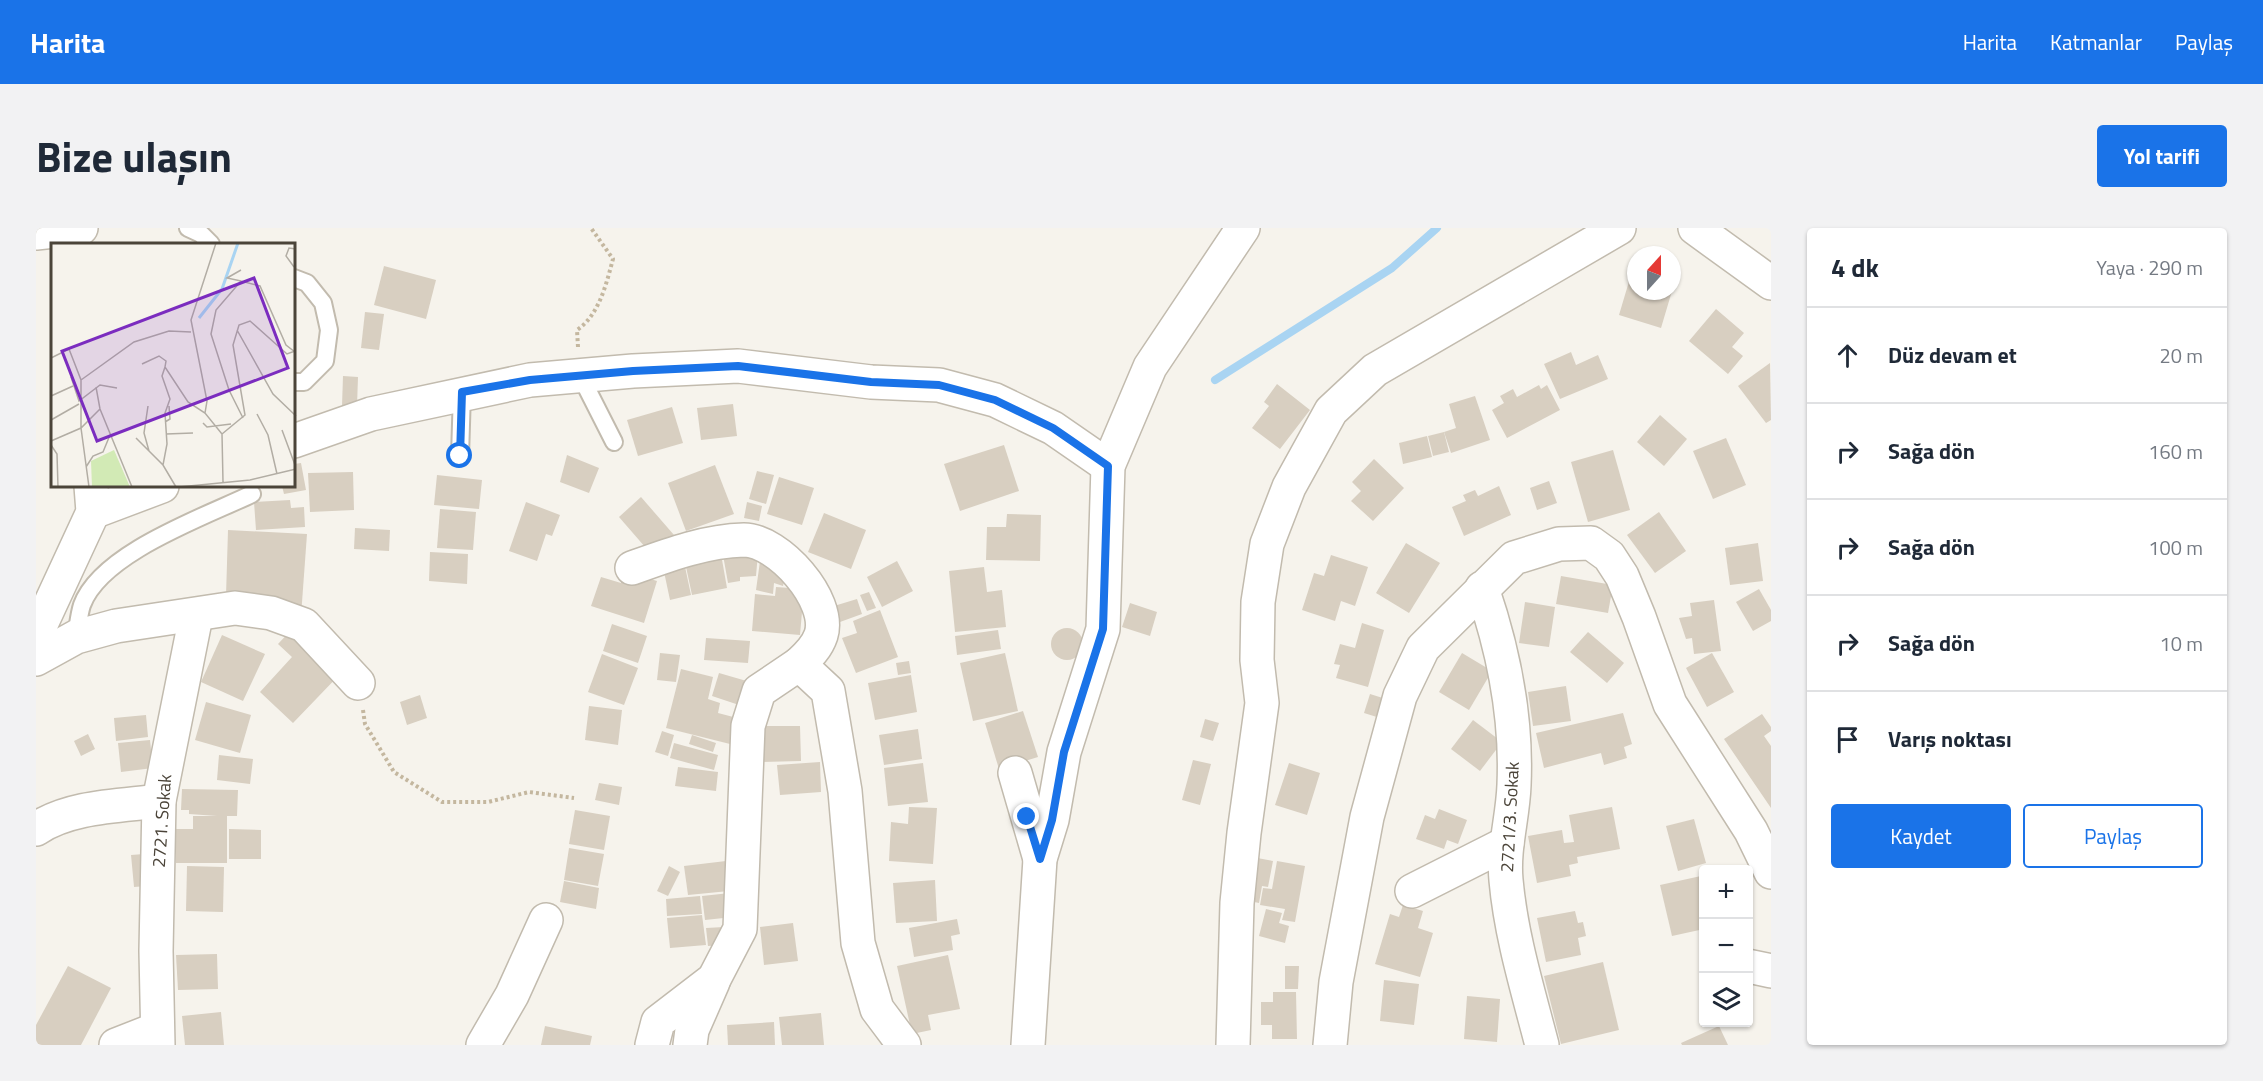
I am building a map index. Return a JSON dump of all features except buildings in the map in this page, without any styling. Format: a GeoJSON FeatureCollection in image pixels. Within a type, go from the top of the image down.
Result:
{"type":"FeatureCollection","features":[{"type":"Feature","properties":{"kind":"street"},"geometry":{"type":"LineString","coordinates":[[36,233],[81,228]]}},
{"type":"Feature","properties":{"kind":"street"},"geometry":{"type":"LineString","coordinates":[[94,243],[96,228]]}},
{"type":"Feature","properties":{"kind":"street"},"geometry":{"type":"LineString","coordinates":[[1028,1045],[1040,859],[1052,820],[1064,752],[1103,629],[1108,466],[1150,367],[1243,228]]}},
{"type":"Feature","properties":{"kind":"street"},"geometry":{"type":"LineString","coordinates":[[1233,1045],[1237,903],[1262,703],[1257,660],[1258,602],[1267,544],[1289,487],[1331,411],[1375,370],[1619,228]]}},
{"type":"Feature","properties":{"kind":"street"},"geometry":{"type":"LineString","coordinates":[[1695,228],[1771,283]]}},
{"type":"Feature","properties":{"kind":"street"},"geometry":{"type":"LineString","coordinates":[[296,440],[371,414],[462,392],[530,380],[738,366],[871,382],[939,385],[995,400],[1053,428],[1108,466]]}},
{"type":"Feature","properties":{"kind":"street"},"geometry":{"type":"LineString","coordinates":[[36,635],[92,499],[151,488]]}},
{"type":"Feature","properties":{"kind":"street"},"geometry":{"type":"LineString","coordinates":[[632,568],[696,546],[746,540],[784,557],[813,591],[823,618],[822,634],[814,650],[800,664],[759,691],[748,726],[740,929],[714,979],[692,1030],[690,1045]]}},
{"type":"Feature","properties":{"kind":"street"},"geometry":{"type":"LineString","coordinates":[[1330,1045],[1336,982],[1365,828],[1400,696],[1423,648],[1514,558],[1559,544],[1591,543],[1609,556],[1622,576],[1639,617],[1670,704],[1750,831],[1771,872]]}},
{"type":"Feature","properties":{"kind":"street","name":"2721/3. Sokak"},"geometry":{"type":"LineString","coordinates":[[1482,588],[1493,619],[1513,711],[1514,786],[1507,843],[1506,880],[1523,975],[1542,1045]]}},
{"type":"Feature","properties":{"kind":"street"},"geometry":{"type":"LineString","coordinates":[[36,659],[76,636],[116,626],[196,616],[234,608],[271,613],[304,625],[358,683]]}},
{"type":"Feature","properties":{"kind":"street","name":"2721. Sokak"},"geometry":{"type":"LineString","coordinates":[[116,1045],[158,1037],[159,801],[196,616]]}},
{"type":"Feature","properties":{"kind":"street"},"geometry":{"type":"LineString","coordinates":[[800,664],[828,692],[845,791],[858,943],[878,1009],[904,1045]]}},
{"type":"Feature","properties":{"kind":"street"},"geometry":{"type":"LineString","coordinates":[[1015,773],[1040,859]]}},
{"type":"Feature","properties":{"kind":"street"},"geometry":{"type":"LineString","coordinates":[[36,829],[47,822],[88,810],[159,801]]}},
{"type":"Feature","properties":{"kind":"street"},"geometry":{"type":"LineString","coordinates":[[1412,891],[1507,843]]}},
{"type":"Feature","properties":{"kind":"street"},"geometry":{"type":"LineString","coordinates":[[483,1045],[512,995],[546,920]]}},
{"type":"Feature","properties":{"kind":"street"},"geometry":{"type":"LineString","coordinates":[[1753,967],[1771,971]]}},
{"type":"Feature","properties":{"kind":"street"},"geometry":{"type":"LineString","coordinates":[[652,1045],[658,1023],[714,979]]}},
{"type":"Feature","properties":{"kind":"lane"},"geometry":{"type":"LineString","coordinates":[[188,228],[201,234],[210,243]]}},
{"type":"Feature","properties":{"kind":"lane"},"geometry":{"type":"LineString","coordinates":[[296,279],[307,283],[323,303],[329,330],[325,361],[304,382],[296,382]]}},
{"type":"Feature","properties":{"kind":"lane"},"geometry":{"type":"LineString","coordinates":[[580,375],[614,442]]}},
{"type":"Feature","properties":{"kind":"lane"},"geometry":{"type":"LineString","coordinates":[[460,456],[462,392]]}},
{"type":"Feature","properties":{"kind":"lane"},"geometry":{"type":"LineString","coordinates":[[76,636],[82,606],[88,593],[99,579],[131,552],[252,494]]}},
{"type":"Feature","properties":{"kind":"path"},"geometry":{"type":"LineString","coordinates":[[580,375],[577,330],[589,322],[605,288],[613,259],[591,228]]}},
{"type":"Feature","properties":{"kind":"path"},"geometry":{"type":"LineString","coordinates":[[358,683],[365,724],[394,772],[442,802],[488,802],[529,792],[574,798]]}},
{"type":"Feature","properties":{"kind":"waterway"},"geometry":{"type":"LineString","coordinates":[[1215,380],[1392,268],[1437,228]]}},
{"type":"Feature","properties":{"kind":"route"},"geometry":{"type":"LineString","coordinates":[[460,456],[462,392],[530,380],[633,371],[738,366],[871,382],[939,385],[995,400],[1053,428],[1108,466],[1103,629],[1064,752],[1052,820],[1040,859],[1027,817]]}}]}
